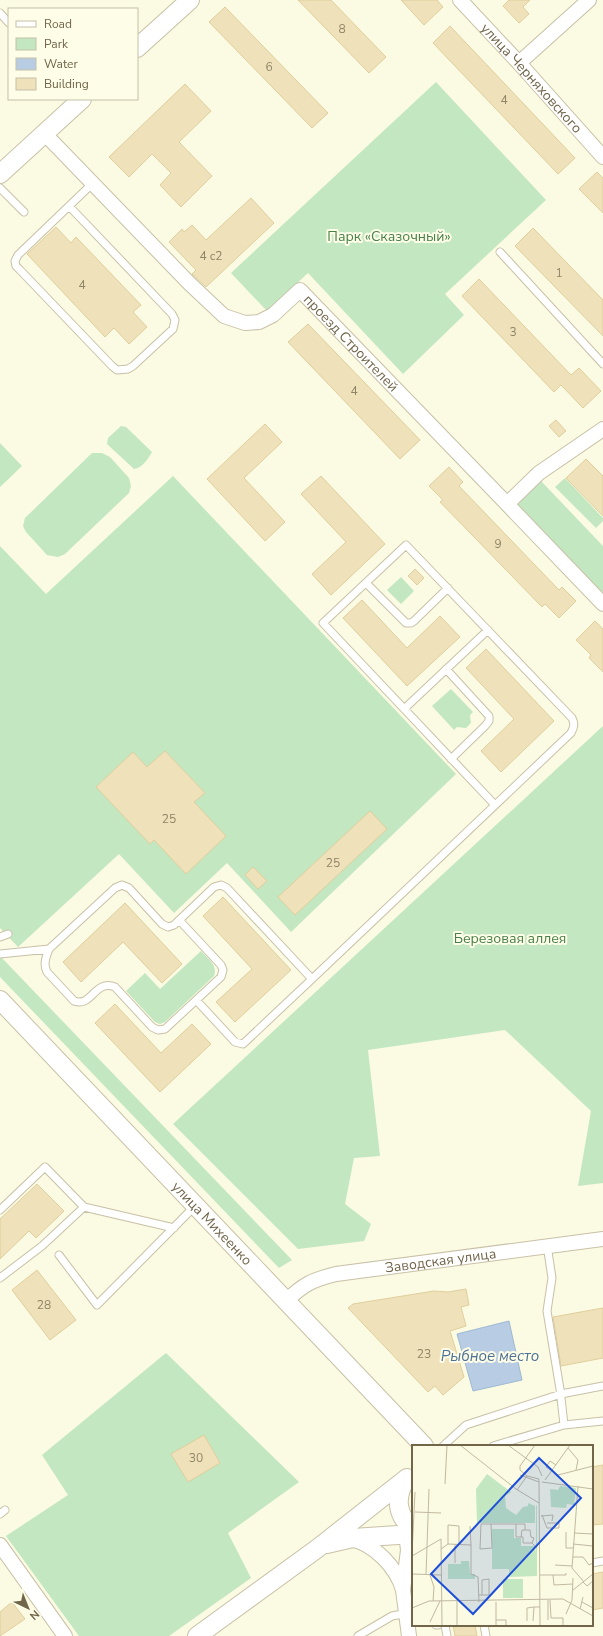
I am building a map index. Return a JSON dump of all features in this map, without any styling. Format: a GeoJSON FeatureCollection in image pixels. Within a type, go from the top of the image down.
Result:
{"type":"FeatureCollection","features":[{"type":"Feature","properties":{"kind":"street"},"geometry":{"type":"LineString","coordinates":[[138,47],[190,0]]}},
{"type":"Feature","properties":{"kind":"street","name":"улица Черняховского"},"geometry":{"type":"LineString","coordinates":[[460,0],[603,157]]}},
{"type":"Feature","properties":{"kind":"street"},"geometry":{"type":"LineString","coordinates":[[519,63],[589,0]]}},
{"type":"Feature","properties":{"kind":"street"},"geometry":{"type":"LineString","coordinates":[[0,174],[80,100]]}},
{"type":"Feature","properties":{"kind":"street","name":"проезд Строителей"},"geometry":{"type":"LineString","coordinates":[[44,133],[189,283],[224,316],[245,323],[259,322],[273,315],[300,290],[507,504]]}},
{"type":"Feature","properties":{"kind":"street"},"geometry":{"type":"LineString","coordinates":[[602,433],[539,473],[507,504],[603,604]]}},
{"type":"Feature","properties":{"kind":"street","name":"улица Михеенко"},"geometry":{"type":"LineString","coordinates":[[0,1000],[286,1301],[414,1439],[423,1445]]}},
{"type":"Feature","properties":{"kind":"street","name":"Заводская улица"},"geometry":{"type":"LineString","coordinates":[[286,1301],[305,1284],[315,1279],[336,1274],[546,1245],[603,1239]]}},
{"type":"Feature","properties":{"kind":"street"},"geometry":{"type":"LineString","coordinates":[[404,1594],[411,1532],[401,1515],[398,1506],[398,1496],[401,1487],[411,1475]]}},
{"type":"Feature","properties":{"kind":"street"},"geometry":{"type":"LineString","coordinates":[[197,1636],[318,1548],[411,1475]]}},
{"type":"Feature","properties":{"kind":"street"},"geometry":{"type":"LineString","coordinates":[[318,1548],[326,1544],[346,1539],[411,1532]]}},
{"type":"Feature","properties":{"kind":"street"},"geometry":{"type":"LineString","coordinates":[[346,1539],[360,1542],[380,1555],[396,1574],[410,1614],[409,1636]]}},
{"type":"Feature","properties":{"kind":"street"},"geometry":{"type":"LineString","coordinates":[[0,1545],[64,1636]]}},
{"type":"Feature","properties":{"kind":"street"},"geometry":{"type":"LineString","coordinates":[[404,1594],[412,1566]]}},
{"type":"Feature","properties":{"kind":"lane"},"geometry":{"type":"LineString","coordinates":[[0,13],[8,22]]}},
{"type":"Feature","properties":{"kind":"lane"},"geometry":{"type":"LineString","coordinates":[[69,206],[172,314],[175,320],[173,329],[128,369],[117,370],[112,366],[16,266],[15,261],[18,255],[69,206],[93,183]]}},
{"type":"Feature","properties":{"kind":"lane"},"geometry":{"type":"LineString","coordinates":[[0,188],[24,212]]}},
{"type":"Feature","properties":{"kind":"lane"},"geometry":{"type":"LineString","coordinates":[[500,252],[603,364]]}},
{"type":"Feature","properties":{"kind":"lane"},"geometry":{"type":"LineString","coordinates":[[196,1000],[236,1042],[242,1044],[312,979],[571,733],[574,727],[574,722],[406,545],[323,623],[495,805]]}},
{"type":"Feature","properties":{"kind":"lane"},"geometry":{"type":"LineString","coordinates":[[366,583],[406,623],[414,621],[448,588]]}},
{"type":"Feature","properties":{"kind":"lane"},"geometry":{"type":"LineString","coordinates":[[404,709],[488,630]]}},
{"type":"Feature","properties":{"kind":"lane"},"geometry":{"type":"LineString","coordinates":[[446,669],[489,716],[489,721],[485,726],[451,758]]}},
{"type":"Feature","properties":{"kind":"lane"},"geometry":{"type":"LineString","coordinates":[[179,920],[221,965],[223,970],[220,977],[165,1028],[158,1030],[152,1027],[115,987],[108,985],[100,987],[85,1002],[79,1003],[74,1001],[47,972],[44,962],[49,949],[115,888],[122,885],[128,888],[162,924],[168,927],[179,920],[214,887],[221,885],[227,888],[312,979]]}},
{"type":"Feature","properties":{"kind":"lane"},"geometry":{"type":"LineString","coordinates":[[0,937],[8,934]]}},
{"type":"Feature","properties":{"kind":"lane"},"geometry":{"type":"LineString","coordinates":[[0,954],[49,949]]}},
{"type":"Feature","properties":{"kind":"lane"},"geometry":{"type":"LineString","coordinates":[[0,1210],[45,1167],[84,1208],[174,1228]]}},
{"type":"Feature","properties":{"kind":"lane"},"geometry":{"type":"LineString","coordinates":[[59,1255],[97,1305],[196,1206]]}},
{"type":"Feature","properties":{"kind":"lane"},"geometry":{"type":"LineString","coordinates":[[0,1278],[42,1246],[84,1208]]}},
{"type":"Feature","properties":{"kind":"lane"},"geometry":{"type":"LineString","coordinates":[[546,1245],[552,1278],[547,1311],[561,1394],[564,1425]]}},
{"type":"Feature","properties":{"kind":"lane"},"geometry":{"type":"LineString","coordinates":[[444,1445],[466,1425],[561,1394],[603,1386]]}},
{"type":"Feature","properties":{"kind":"lane"},"geometry":{"type":"LineString","coordinates":[[496,1445],[564,1425],[603,1421]]}},
{"type":"Feature","properties":{"kind":"lane"},"geometry":{"type":"LineString","coordinates":[[593,1563],[603,1561]]}},
{"type":"Feature","properties":{"kind":"lane"},"geometry":{"type":"LineString","coordinates":[[358,1636],[392,1616],[410,1614]]}},
{"type":"Feature","properties":{"kind":"lane"},"geometry":{"type":"LineString","coordinates":[[445,1626],[447,1636]]}},
{"type":"Feature","properties":{"kind":"lane"},"geometry":{"type":"LineString","coordinates":[[484,1626],[486,1636]]}},
{"type":"Feature","properties":{"kind":"green space","name":"Парк «Сказочный»"},"geometry":{"type":"Polygon","coordinates":[[[436,82],[546,200],[445,294],[464,315],[403,374],[308,273],[267,311],[231,273],[436,82]]]}},
{"type":"Feature","properties":{"kind":"green space"},"geometry":{"type":"Polygon","coordinates":[[[121,426],[126,427],[152,452],[140,467],[134,469],[107,444],[108,438],[121,426]]]}},
{"type":"Feature","properties":{"kind":"green space"},"geometry":{"type":"Polygon","coordinates":[[[0,443],[22,466],[0,487],[0,443]]]}},
{"type":"Feature","properties":{"kind":"green space"},"geometry":{"type":"Polygon","coordinates":[[[92,453],[102,453],[110,457],[129,478],[131,486],[129,493],[65,554],[58,557],[47,555],[26,532],[23,526],[25,518],[92,453]]]}},
{"type":"Feature","properties":{"kind":"green space"},"geometry":{"type":"Polygon","coordinates":[[[173,476],[456,774],[291,932],[227,863],[174,913],[119,854],[18,947],[0,928],[0,546],[46,594],[173,476]]]}},
{"type":"Feature","properties":{"kind":"green space"},"geometry":{"type":"Polygon","coordinates":[[[565,478],[603,518],[603,521],[596,528],[555,487],[565,478]]]}},
{"type":"Feature","properties":{"kind":"green space"},"geometry":{"type":"Polygon","coordinates":[[[541,481],[603,546],[603,596],[516,505],[541,481]]]}},
{"type":"Feature","properties":{"kind":"green space"},"geometry":{"type":"Polygon","coordinates":[[[401,577],[414,591],[401,604],[387,590],[401,577]]]}},
{"type":"Feature","properties":{"kind":"green space"},"geometry":{"type":"Polygon","coordinates":[[[451,689],[473,712],[470,715],[471,723],[466,728],[457,727],[454,730],[432,706],[451,689]]]}},
{"type":"Feature","properties":{"kind":"green space","name":"Березовая аллея"},"geometry":{"type":"Polygon","coordinates":[[[603,726],[603,1183],[578,1186],[591,1111],[505,1030],[368,1050],[380,1156],[354,1158],[345,1204],[371,1224],[364,1241],[298,1249],[173,1124],[603,726]]]}},
{"type":"Feature","properties":{"kind":"green space"},"geometry":{"type":"Polygon","coordinates":[[[201,951],[213,965],[215,969],[214,976],[165,1022],[160,1024],[155,1022],[126,991],[145,973],[160,989],[201,951]]]}},
{"type":"Feature","properties":{"kind":"green space"},"geometry":{"type":"Polygon","coordinates":[[[0,956],[292,1260],[279,1268],[0,977],[0,956]]]}},
{"type":"Feature","properties":{"kind":"green space"},"geometry":{"type":"Polygon","coordinates":[[[166,1353],[299,1482],[228,1533],[251,1578],[169,1636],[79,1636],[6,1536],[68,1495],[42,1455],[166,1353]]]}},
{"type":"Feature","properties":{"kind":"water","name":"Рыбное место"},"geometry":{"type":"Polygon","coordinates":[[[509,1321],[522,1380],[473,1391],[457,1334],[509,1321]]]}},
{"type":"Feature","properties":{"kind":"building"},"geometry":{"type":"Polygon","coordinates":[[[298,0],[331,0],[386,57],[369,73],[298,0]]]}},
{"type":"Feature","properties":{"kind":"building"},"geometry":{"type":"Polygon","coordinates":[[[401,0],[437,0],[443,7],[424,25],[401,0]]]}},
{"type":"Feature","properties":{"kind":"building"},"geometry":{"type":"Polygon","coordinates":[[[509,0],[530,0],[523,7],[529,14],[519,23],[503,6],[509,0]]]}},
{"type":"Feature","properties":{"kind":"building"},"geometry":{"type":"Polygon","coordinates":[[[225,7],[328,113],[312,128],[209,22],[225,7]]]}},
{"type":"Feature","properties":{"kind":"building"},"geometry":{"type":"Polygon","coordinates":[[[450,26],[575,158],[558,174],[433,43],[450,26]]]}},
{"type":"Feature","properties":{"kind":"building"},"geometry":{"type":"Polygon","coordinates":[[[185,84],[211,111],[179,142],[212,176],[181,207],[160,185],[171,173],[152,154],[129,177],[109,157],[185,84]]]}},
{"type":"Feature","properties":{"kind":"building"},"geometry":{"type":"Polygon","coordinates":[[[597,172],[603,178],[603,213],[579,189],[597,172]]]}},
{"type":"Feature","properties":{"kind":"building"},"geometry":{"type":"Polygon","coordinates":[[[251,198],[274,223],[206,287],[192,274],[196,270],[169,242],[182,229],[184,232],[192,225],[206,240],[251,198]]]}},
{"type":"Feature","properties":{"kind":"building"},"geometry":{"type":"Polygon","coordinates":[[[56,227],[71,243],[76,237],[141,305],[133,312],[147,327],[129,344],[114,328],[105,337],[27,254],[56,227]]]}},
{"type":"Feature","properties":{"kind":"building"},"geometry":{"type":"Polygon","coordinates":[[[533,228],[603,300],[603,336],[515,246],[533,228]]]}},
{"type":"Feature","properties":{"kind":"building"},"geometry":{"type":"Polygon","coordinates":[[[479,279],[571,375],[579,368],[601,391],[583,408],[561,385],[554,392],[462,296],[479,279]]]}},
{"type":"Feature","properties":{"kind":"building"},"geometry":{"type":"Polygon","coordinates":[[[308,324],[420,440],[400,459],[288,342],[308,324]]]}},
{"type":"Feature","properties":{"kind":"building"},"geometry":{"type":"Polygon","coordinates":[[[556,420],[566,431],[559,437],[549,426],[556,420]]]}},
{"type":"Feature","properties":{"kind":"building"},"geometry":{"type":"Polygon","coordinates":[[[265,424],[282,442],[244,478],[285,522],[265,541],[207,479],[265,424]]]}},
{"type":"Feature","properties":{"kind":"building"},"geometry":{"type":"Polygon","coordinates":[[[586,459],[603,476],[603,516],[566,478],[586,459]]]}},
{"type":"Feature","properties":{"kind":"building"},"geometry":{"type":"Polygon","coordinates":[[[449,467],[463,482],[459,486],[559,590],[562,587],[576,601],[559,618],[545,604],[542,607],[440,502],[443,500],[429,486],[449,467]]]}},
{"type":"Feature","properties":{"kind":"building"},"geometry":{"type":"Polygon","coordinates":[[[321,476],[385,544],[331,595],[312,574],[346,542],[301,494],[321,476]]]}},
{"type":"Feature","properties":{"kind":"building"},"geometry":{"type":"Polygon","coordinates":[[[415,569],[424,578],[417,585],[408,576],[415,569]]]}},
{"type":"Feature","properties":{"kind":"building"},"geometry":{"type":"Polygon","coordinates":[[[362,600],[407,648],[440,616],[460,637],[407,686],[343,618],[362,600]]]}},
{"type":"Feature","properties":{"kind":"building"},"geometry":{"type":"Polygon","coordinates":[[[595,621],[603,629],[603,672],[589,658],[591,655],[576,640],[595,621]]]}},
{"type":"Feature","properties":{"kind":"building"},"geometry":{"type":"Polygon","coordinates":[[[486,649],[554,721],[501,772],[481,751],[514,719],[466,668],[486,649]]]}},
{"type":"Feature","properties":{"kind":"building"},"geometry":{"type":"Polygon","coordinates":[[[165,751],[205,793],[194,802],[226,836],[186,874],[154,840],[150,844],[96,787],[133,752],[147,767],[165,751]]]}},
{"type":"Feature","properties":{"kind":"building"},"geometry":{"type":"Polygon","coordinates":[[[370,811],[387,829],[295,915],[278,897],[370,811]]]}},
{"type":"Feature","properties":{"kind":"building"},"geometry":{"type":"Polygon","coordinates":[[[253,867],[267,881],[258,889],[245,875],[253,867]]]}},
{"type":"Feature","properties":{"kind":"building"},"geometry":{"type":"Polygon","coordinates":[[[223,897],[291,970],[235,1022],[216,1002],[252,969],[203,916],[223,897]]]}},
{"type":"Feature","properties":{"kind":"building"},"geometry":{"type":"Polygon","coordinates":[[[125,903],[182,964],[162,983],[123,942],[81,982],[63,962],[125,903]]]}},
{"type":"Feature","properties":{"kind":"building"},"geometry":{"type":"Polygon","coordinates":[[[115,1004],[161,1053],[192,1024],[211,1044],[160,1092],[95,1023],[115,1004]]]}},
{"type":"Feature","properties":{"kind":"building"},"geometry":{"type":"Polygon","coordinates":[[[37,1184],[64,1211],[36,1238],[29,1231],[0,1259],[0,1219],[37,1184]]]}},
{"type":"Feature","properties":{"kind":"building"},"geometry":{"type":"Polygon","coordinates":[[[37,1270],[76,1320],[50,1340],[12,1290],[37,1270]]]}},
{"type":"Feature","properties":{"kind":"building"},"geometry":{"type":"Polygon","coordinates":[[[466,1289],[469,1305],[461,1307],[466,1326],[450,1331],[464,1377],[443,1395],[435,1386],[428,1392],[348,1308],[353,1304],[434,1291],[448,1292],[466,1289]]]}},
{"type":"Feature","properties":{"kind":"building"},"geometry":{"type":"Polygon","coordinates":[[[603,1308],[603,1358],[561,1366],[553,1317],[603,1308]]]}},
{"type":"Feature","properties":{"kind":"building"},"geometry":{"type":"Polygon","coordinates":[[[204,1435],[220,1463],[188,1482],[171,1454],[204,1435]]]}},
{"type":"Feature","properties":{"kind":"building"},"geometry":{"type":"Polygon","coordinates":[[[603,1465],[603,1524],[593,1525],[593,1467],[603,1465]]]}},
{"type":"Feature","properties":{"kind":"building"},"geometry":{"type":"Polygon","coordinates":[[[603,1572],[603,1608],[593,1610],[593,1574],[603,1572]]]}},
{"type":"Feature","properties":{"kind":"building"},"geometry":{"type":"Polygon","coordinates":[[[12,1602],[25,1619],[0,1636],[0,1612],[12,1602]]]}},
{"type":"Feature","properties":{"kind":"building"},"geometry":{"type":"Polygon","coordinates":[[[453,1626],[475,1626],[477,1636],[455,1636],[453,1626]]]}}]}
